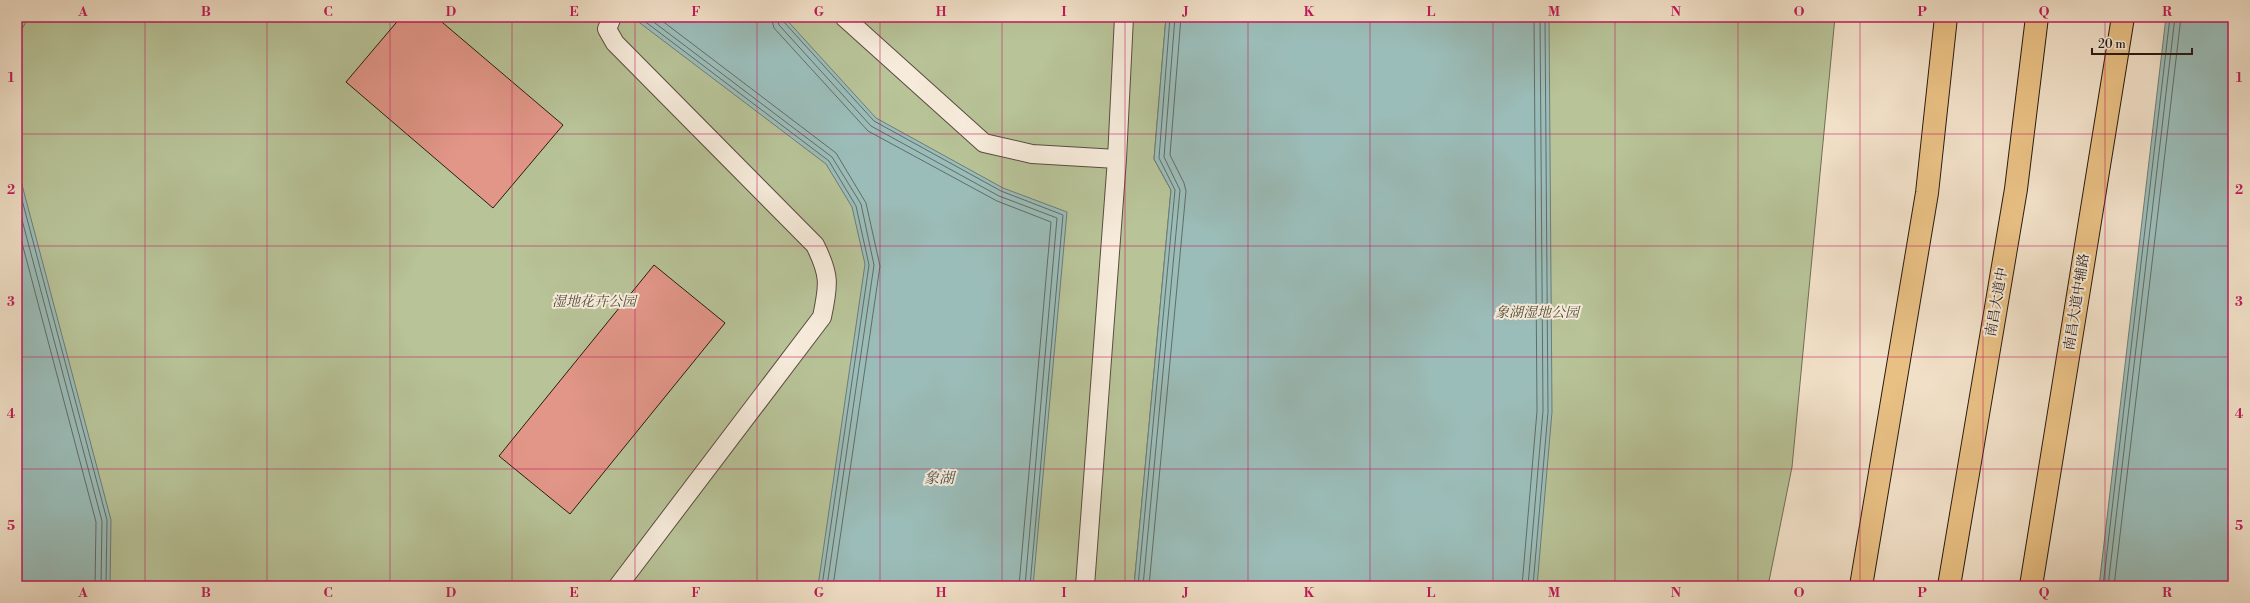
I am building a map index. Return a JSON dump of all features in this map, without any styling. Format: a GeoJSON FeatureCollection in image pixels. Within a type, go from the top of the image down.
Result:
{"type":"FeatureCollection","features":[{"type":"Feature","properties":{"kind":"highway"},"geometry":{"type":"LineString","coordinates":[[1861,586],[1927,193],[1946,17]]}},
{"type":"Feature","properties":{"kind":"highway","name":"南昌大道中"},"geometry":{"type":"LineString","coordinates":[[1949,586],[2016,189],[2037,17]]}},
{"type":"Feature","properties":{"kind":"highway","name":"南昌大道中辅路"},"geometry":{"type":"LineString","coordinates":[[2031,586],[2123,17]]}},
{"type":"Feature","properties":{"kind":"lane"},"geometry":{"type":"LineString","coordinates":[[612,17],[607,29],[615,43],[815,245],[826,267],[827,292],[822,317],[618,586]]}},
{"type":"Feature","properties":{"kind":"lane"},"geometry":{"type":"LineString","coordinates":[[844,17],[984,143],[1032,154],[1117,160]]}},
{"type":"Feature","properties":{"kind":"lane"},"geometry":{"type":"LineString","coordinates":[[1085,586],[1117,160],[1124,17]]}},
{"type":"Feature","properties":{"kind":"green space","name":"湿地花卉公园"},"geometry":{"type":"Polygon","coordinates":[[[17,17],[1166,17],[1154,159],[1171,190],[1134,586],[17,586],[17,17]]]}},
{"type":"Feature","properties":{"kind":"green space","name":"象湖湿地公园"},"geometry":{"type":"Polygon","coordinates":[[[1301,17],[1835,17],[1792,467],[1768,586],[1234,586],[1301,17]]]}},
{"type":"Feature","properties":{"kind":"water"},"geometry":{"type":"Polygon","coordinates":[[[17,17],[29,17],[17,37],[17,17]]]}},
{"type":"Feature","properties":{"kind":"water","name":"象湖"},"geometry":{"type":"Polygon","coordinates":[[[632,17],[784,17],[876,118],[1003,188],[1067,212],[1033,586],[818,586],[865,264],[852,207],[826,164],[632,17]]]}},
{"type":"Feature","properties":{"kind":"water"},"geometry":{"type":"Polygon","coordinates":[[[1166,17],[1549,17],[1552,412],[1537,586],[1134,586],[1171,190],[1154,159],[1166,17]]]}},
{"type":"Feature","properties":{"kind":"water"},"geometry":{"type":"Polygon","coordinates":[[[2166,17],[2233,17],[2233,586],[2099,586],[2166,17]]]}},
{"type":"Feature","properties":{"kind":"water"},"geometry":{"type":"Polygon","coordinates":[[[17,166],[111,520],[110,586],[17,586],[17,166]]]}},
{"type":"Feature","properties":{"kind":"building"},"geometry":{"type":"Polygon","coordinates":[[[401,17],[436,17],[563,125],[493,208],[346,82],[401,17]]]}},
{"type":"Feature","properties":{"kind":"building"},"geometry":{"type":"Polygon","coordinates":[[[654,265],[725,323],[570,514],[499,456],[654,265]]]}}]}
